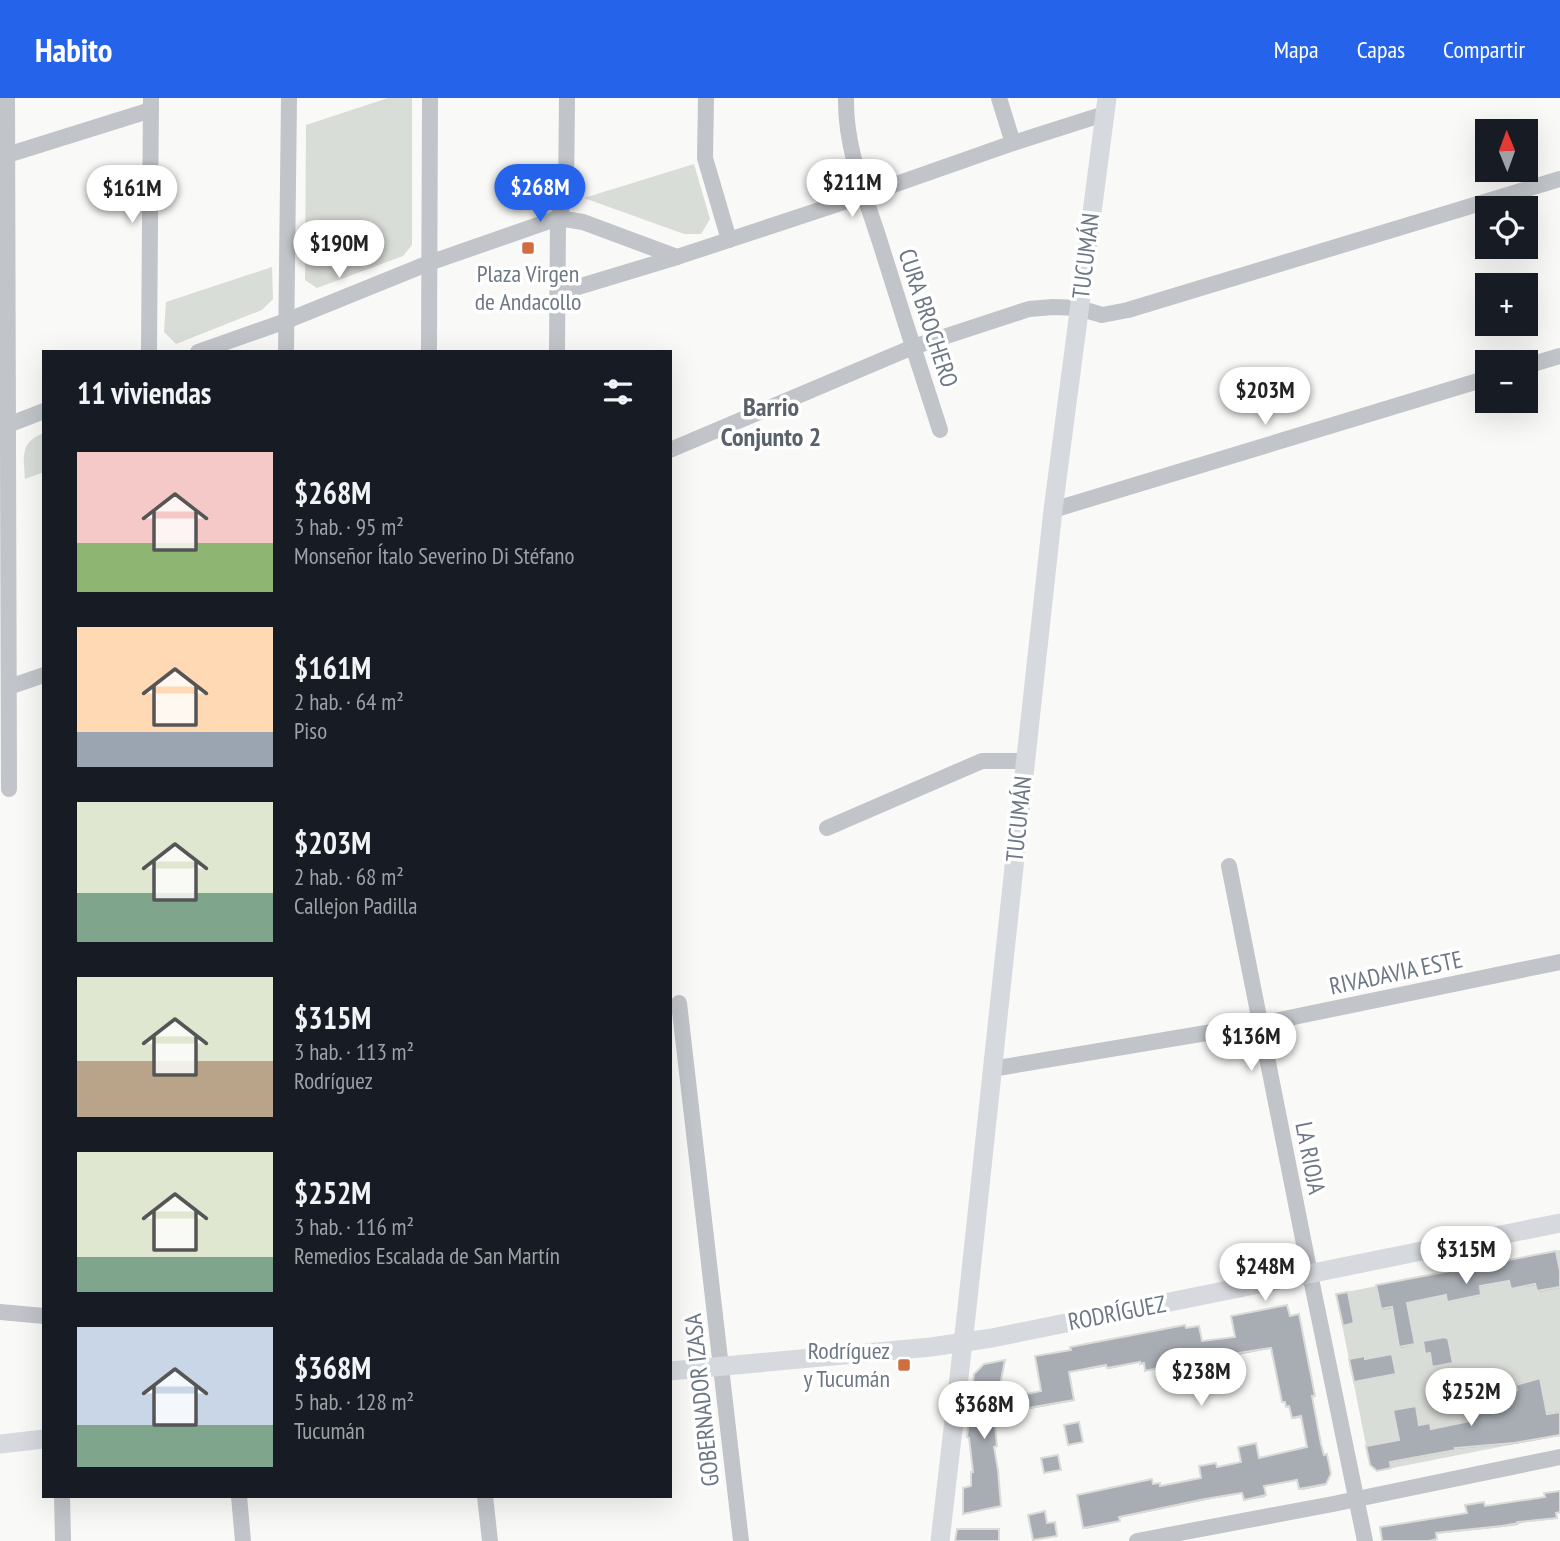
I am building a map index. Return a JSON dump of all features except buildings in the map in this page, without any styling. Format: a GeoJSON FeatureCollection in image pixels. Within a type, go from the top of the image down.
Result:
{"type":"FeatureCollection","features":[{"type":"Feature","properties":{"kind":"main road","name":"TUCUMÁN"},"geometry":{"type":"LineString","coordinates":[[940,1541],[1053,510],[1106,106]]}},
{"type":"Feature","properties":{"kind":"main road","name":"RODRÍGUEZ"},"geometry":{"type":"LineString","coordinates":[[672,1371],[931,1347],[992,1338],[1560,1223]]}},
{"type":"Feature","properties":{"kind":"main road"},"geometry":{"type":"LineString","coordinates":[[0,1444],[42,1439]]}},
{"type":"Feature","properties":{"kind":"street"},"geometry":{"type":"LineString","coordinates":[[7,98],[4,427],[9,789]]}},
{"type":"Feature","properties":{"kind":"street"},"geometry":{"type":"LineString","coordinates":[[286,350],[289,98]]}},
{"type":"Feature","properties":{"kind":"street"},"geometry":{"type":"LineString","coordinates":[[429,350],[430,98]]}},
{"type":"Feature","properties":{"kind":"street"},"geometry":{"type":"LineString","coordinates":[[556,350],[558,218],[566,197],[567,98]]}},
{"type":"Feature","properties":{"kind":"street"},"geometry":{"type":"LineString","coordinates":[[706,98],[705,158],[729,240]]}},
{"type":"Feature","properties":{"kind":"street","name":"CURA BROCHERO"},"geometry":{"type":"LineString","coordinates":[[846,98],[848,135],[940,430]]}},
{"type":"Feature","properties":{"kind":"street"},"geometry":{"type":"LineString","coordinates":[[999,98],[1013,143]]}},
{"type":"Feature","properties":{"kind":"street"},"geometry":{"type":"LineString","coordinates":[[7,155],[151,104],[149,350]]}},
{"type":"Feature","properties":{"kind":"street"},"geometry":{"type":"LineString","coordinates":[[558,293],[865,195],[1013,143],[1106,106]]}},
{"type":"Feature","properties":{"kind":"street"},"geometry":{"type":"LineString","coordinates":[[672,449],[913,347],[1029,309],[1079,309],[1102,315],[1128,310],[1560,179]]}},
{"type":"Feature","properties":{"kind":"street"},"geometry":{"type":"LineString","coordinates":[[204,350],[558,218],[583,222],[677,257]]}},
{"type":"Feature","properties":{"kind":"street"},"geometry":{"type":"LineString","coordinates":[[1538,362],[1560,356]]}},
{"type":"Feature","properties":{"kind":"street"},"geometry":{"type":"LineString","coordinates":[[1053,510],[1475,382]]}},
{"type":"Feature","properties":{"kind":"street"},"geometry":{"type":"LineString","coordinates":[[4,427],[42,412]]}},
{"type":"Feature","properties":{"kind":"street"},"geometry":{"type":"LineString","coordinates":[[9,687],[42,675]]}},
{"type":"Feature","properties":{"kind":"street"},"geometry":{"type":"LineString","coordinates":[[827,828],[982,761],[1025,761]]}},
{"type":"Feature","properties":{"kind":"street","name":"LA RIOJA"},"geometry":{"type":"LineString","coordinates":[[1229,866],[1365,1541]]}},
{"type":"Feature","properties":{"kind":"street","name":"RIVADAVIA ESTE"},"geometry":{"type":"LineString","coordinates":[[992,1069],[1259,1024],[1560,962]]}},
{"type":"Feature","properties":{"kind":"street","name":"GOBERNADOR IZASA"},"geometry":{"type":"LineString","coordinates":[[679,1003],[741,1541]]}},
{"type":"Feature","properties":{"kind":"street"},"geometry":{"type":"LineString","coordinates":[[0,1312],[42,1316]]}},
{"type":"Feature","properties":{"kind":"street"},"geometry":{"type":"LineString","coordinates":[[1137,1541],[1560,1457]]}},
{"type":"Feature","properties":{"kind":"street"},"geometry":{"type":"LineString","coordinates":[[62,1498],[63,1541]]}},
{"type":"Feature","properties":{"kind":"street"},"geometry":{"type":"LineString","coordinates":[[239,1498],[243,1541]]}},
{"type":"Feature","properties":{"kind":"street"},"geometry":{"type":"LineString","coordinates":[[485,1498],[490,1541]]}},
{"type":"Feature","properties":{"kind":"shaded area"},"geometry":{"type":"Polygon","coordinates":[[[388,98],[412,98],[412,245],[403,256],[317,288],[305,280],[306,125],[388,98]]]}},
{"type":"Feature","properties":{"kind":"shaded area"},"geometry":{"type":"Polygon","coordinates":[[[694,164],[710,219],[701,234],[684,234],[584,198],[694,164]]]}},
{"type":"Feature","properties":{"kind":"shaded area"},"geometry":{"type":"Polygon","coordinates":[[[272,267],[273,299],[262,310],[176,344],[164,332],[166,302],[272,267]]]}},
{"type":"Feature","properties":{"kind":"shaded area"},"geometry":{"type":"Polygon","coordinates":[[[42,434],[42,473],[25,479],[25,451],[30,441],[42,434]]]}},
{"type":"Feature","properties":{"kind":"shaded area"},"geometry":{"type":"Polygon","coordinates":[[[1560,1250],[1560,1435],[1377,1471],[1370,1465],[1336,1294],[1560,1250]]]}},
{"type":"Feature","properties":{"kind":"place","name":"Plaza Virgen de Andacollo"},"geometry":{"type":"Point","coordinates":[528,248]}},
{"type":"Feature","properties":{"kind":"place","name":"Rodríguez y Tucumán"},"geometry":{"type":"Point","coordinates":[904,1365]}},
{"type":"Feature","properties":{"kind":"district","name":"Barrio Conjunto 2"},"geometry":{"type":"Point","coordinates":[771,422]}}]}
